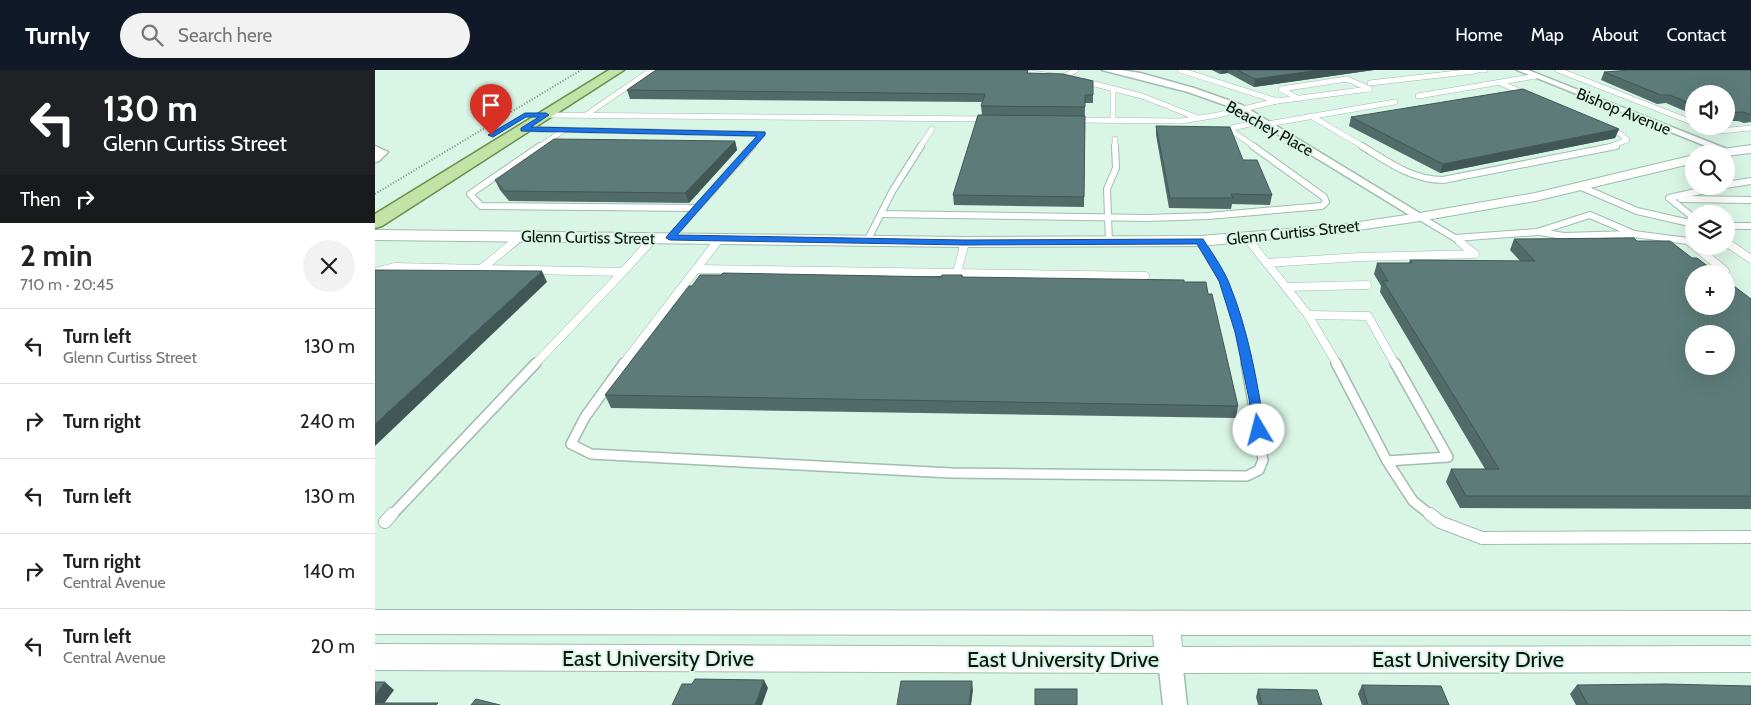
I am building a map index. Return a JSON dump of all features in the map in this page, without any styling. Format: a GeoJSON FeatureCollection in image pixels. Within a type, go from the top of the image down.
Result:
{"type":"FeatureCollection","features":[{"type":"Feature","properties":{"kind":"main road"},"geometry":{"type":"LineString","coordinates":[[375,222],[598,70]]}},
{"type":"Feature","properties":{"kind":"main road"},"geometry":{"type":"LineString","coordinates":[[375,206],[524,122],[546,115],[618,70]]}},
{"type":"Feature","properties":{"kind":"street","name":"Beachey Place"},"geometry":{"type":"LineString","coordinates":[[1106,70],[1137,75],[1191,90],[1243,110],[1420,216]]}},
{"type":"Feature","properties":{"kind":"street","name":"Bishop Avenue"},"geometry":{"type":"LineString","coordinates":[[1521,70],[1705,145]]}},
{"type":"Feature","properties":{"kind":"street"},"geometry":{"type":"LineString","coordinates":[[375,148],[383,152],[375,159]]}},
{"type":"Feature","properties":{"kind":"street"},"geometry":{"type":"LineString","coordinates":[[1735,151],[1751,149]]}},
{"type":"Feature","properties":{"kind":"street","name":"Glenn Curtiss Street"},"geometry":{"type":"LineString","coordinates":[[375,235],[965,242],[1109,243],[1200,241],[1338,229],[1420,216],[1535,197],[1685,161]]}},
{"type":"Feature","properties":{"kind":"street","name":"East University Drive"},"geometry":{"type":"LineString","coordinates":[[375,622],[1751,623]]}},
{"type":"Feature","properties":{"kind":"street"},"geometry":{"type":"LineString","coordinates":[[1165,623],[1175,705]]}},
{"type":"Feature","properties":{"kind":"street","name":"East University Drive"},"geometry":{"type":"LineString","coordinates":[[375,657],[1170,660],[1751,659]]}},
{"type":"Feature","properties":{"kind":"lane"},"geometry":{"type":"LineString","coordinates":[[586,116],[649,71],[655,70]]}},
{"type":"Feature","properties":{"kind":"lane"},"geometry":{"type":"LineString","coordinates":[[1005,70],[1063,77],[1113,88],[1173,106],[1198,118]]}},
{"type":"Feature","properties":{"kind":"lane"},"geometry":{"type":"LineString","coordinates":[[1063,77],[1076,70]]}},
{"type":"Feature","properties":{"kind":"lane"},"geometry":{"type":"LineString","coordinates":[[1180,70],[1277,101]]}},
{"type":"Feature","properties":{"kind":"lane"},"geometry":{"type":"LineString","coordinates":[[1370,83],[1485,70]]}},
{"type":"Feature","properties":{"kind":"lane"},"geometry":{"type":"LineString","coordinates":[[1557,70],[1685,120]]}},
{"type":"Feature","properties":{"kind":"lane"},"geometry":{"type":"LineString","coordinates":[[1418,96],[1536,76]]}},
{"type":"Feature","properties":{"kind":"lane"},"geometry":{"type":"LineString","coordinates":[[1073,120],[1181,121],[1243,110],[1277,101],[1299,99],[1369,89],[1347,80],[1281,89],[1299,99]]}},
{"type":"Feature","properties":{"kind":"lane"},"geometry":{"type":"LineString","coordinates":[[1498,82],[1534,97]]}},
{"type":"Feature","properties":{"kind":"lane"},"geometry":{"type":"LineString","coordinates":[[1113,88],[1113,120]]}},
{"type":"Feature","properties":{"kind":"lane"},"geometry":{"type":"LineString","coordinates":[[881,214],[1147,218],[1208,216],[1322,206],[1326,202],[1324,197],[1232,131],[1232,128],[1395,102]]}},
{"type":"Feature","properties":{"kind":"lane"},"geometry":{"type":"LineString","coordinates":[[546,115],[994,119]]}},
{"type":"Feature","properties":{"kind":"lane"},"geometry":{"type":"LineString","coordinates":[[1311,116],[1411,175],[1429,180],[1443,180],[1616,146],[1627,140],[1622,135],[1605,128]]}},
{"type":"Feature","properties":{"kind":"lane"},"geometry":{"type":"LineString","coordinates":[[524,122],[564,130],[763,134],[670,238]]}},
{"type":"Feature","properties":{"kind":"lane"},"geometry":{"type":"LineString","coordinates":[[1735,129],[1751,128]]}},
{"type":"Feature","properties":{"kind":"lane"},"geometry":{"type":"LineString","coordinates":[[867,241],[893,190],[931,129]]}},
{"type":"Feature","properties":{"kind":"lane"},"geometry":{"type":"LineString","coordinates":[[564,130],[470,194],[481,206],[696,208]]}},
{"type":"Feature","properties":{"kind":"lane"},"geometry":{"type":"LineString","coordinates":[[1109,243],[1107,189],[1116,168],[1115,139]]}},
{"type":"Feature","properties":{"kind":"lane"},"geometry":{"type":"LineString","coordinates":[[1744,181],[1751,185]]}},
{"type":"Feature","properties":{"kind":"lane"},"geometry":{"type":"LineString","coordinates":[[1735,183],[1751,181]]}},
{"type":"Feature","properties":{"kind":"lane"},"geometry":{"type":"LineString","coordinates":[[1579,186],[1637,211],[1685,222]]}},
{"type":"Feature","properties":{"kind":"lane"},"geometry":{"type":"LineString","coordinates":[[1670,199],[1686,195]]}},
{"type":"Feature","properties":{"kind":"lane"},"geometry":{"type":"LineString","coordinates":[[1670,199],[1751,200]]}},
{"type":"Feature","properties":{"kind":"lane"},"geometry":{"type":"LineString","coordinates":[[1670,199],[1685,211]]}},
{"type":"Feature","properties":{"kind":"lane"},"geometry":{"type":"LineString","coordinates":[[1537,232],[1590,215],[1634,234]]}},
{"type":"Feature","properties":{"kind":"lane"},"geometry":{"type":"LineString","coordinates":[[1267,263],[1360,257],[1475,254],[1455,238],[1420,216]]}},
{"type":"Feature","properties":{"kind":"lane"},"geometry":{"type":"LineString","coordinates":[[1735,226],[1751,226]]}},
{"type":"Feature","properties":{"kind":"lane"},"geometry":{"type":"LineString","coordinates":[[1455,238],[1537,232],[1564,236],[1634,234],[1685,240]]}},
{"type":"Feature","properties":{"kind":"lane"},"geometry":{"type":"LineString","coordinates":[[481,269],[522,236]]}},
{"type":"Feature","properties":{"kind":"lane"},"geometry":{"type":"LineString","coordinates":[[385,522],[654,238]]}},
{"type":"Feature","properties":{"kind":"lane"},"geometry":{"type":"LineString","coordinates":[[721,238],[600,396],[585,417],[571,444],[591,454],[951,473],[1247,476],[1259,470],[1263,460],[1255,399],[1240,332],[1223,281],[1200,241]]}},
{"type":"Feature","properties":{"kind":"lane"},"geometry":{"type":"LineString","coordinates":[[1247,238],[1308,315],[1337,364],[1387,461],[1413,501],[1440,522],[1482,538],[1751,537]]}},
{"type":"Feature","properties":{"kind":"lane"},"geometry":{"type":"LineString","coordinates":[[957,274],[965,242]]}},
{"type":"Feature","properties":{"kind":"lane"},"geometry":{"type":"LineString","coordinates":[[1735,248],[1751,259]]}},
{"type":"Feature","properties":{"kind":"lane"},"geometry":{"type":"LineString","coordinates":[[1707,255],[1718,265]]}},
{"type":"Feature","properties":{"kind":"lane"},"geometry":{"type":"LineString","coordinates":[[375,272],[395,267],[623,272]]}},
{"type":"Feature","properties":{"kind":"lane"},"geometry":{"type":"LineString","coordinates":[[697,269],[1145,276]]}},
{"type":"Feature","properties":{"kind":"lane"},"geometry":{"type":"LineString","coordinates":[[1286,287],[1367,285]]}},
{"type":"Feature","properties":{"kind":"lane"},"geometry":{"type":"LineString","coordinates":[[1308,315],[1368,316],[1448,457],[1387,461]]}},
{"type":"Feature","properties":{"kind":"path"},"geometry":{"type":"LineString","coordinates":[[375,194],[581,70]]}},
{"type":"Feature","properties":{"kind":"building"},"geometry":{"type":"Polygon","coordinates":[[[656,70],[1028,70],[1027,73],[1063,74],[1093,81],[1093,95],[1085,95],[1085,107],[981,106],[985,94],[627,90],[656,70]]]}},
{"type":"Feature","properties":{"kind":"building"},"geometry":{"type":"Polygon","coordinates":[[[1237,70],[1320,70],[1255,79],[1237,70]]]}},
{"type":"Feature","properties":{"kind":"building"},"geometry":{"type":"Polygon","coordinates":[[[1631,70],[1751,70],[1751,114],[1735,112],[1735,85],[1685,85],[1685,101],[1670,95],[1661,95],[1604,72],[1631,70]]]}},
{"type":"Feature","properties":{"kind":"building"},"geometry":{"type":"Polygon","coordinates":[[[1523,89],[1619,129],[1443,164],[1351,117],[1523,89]]]}},
{"type":"Feature","properties":{"kind":"building"},"geometry":{"type":"Polygon","coordinates":[[[978,115],[1085,116],[1084,197],[953,195],[978,115]]]}},
{"type":"Feature","properties":{"kind":"building"},"geometry":{"type":"Polygon","coordinates":[[[1156,126],[1230,127],[1243,160],[1257,160],[1272,195],[1231,194],[1233,198],[1170,198],[1156,126]]]}},
{"type":"Feature","properties":{"kind":"building"},"geometry":{"type":"Polygon","coordinates":[[[554,139],[735,141],[685,193],[505,191],[495,180],[554,139]]]}},
{"type":"Feature","properties":{"kind":"building"},"geometry":{"type":"Polygon","coordinates":[[[1634,238],[1637,241],[1670,241],[1685,253],[1685,255],[1697,258],[1706,265],[1685,265],[1685,315],[1735,315],[1735,287],[1751,299],[1751,496],[1466,496],[1451,469],[1499,469],[1383,281],[1388,281],[1377,263],[1412,263],[1410,260],[1535,261],[1514,239],[1634,238]]]}},
{"type":"Feature","properties":{"kind":"building"},"geometry":{"type":"Polygon","coordinates":[[[375,270],[542,271],[375,424],[375,270]]]}},
{"type":"Feature","properties":{"kind":"building"},"geometry":{"type":"Polygon","coordinates":[[[723,273],[941,277],[942,275],[962,275],[962,277],[1184,280],[1184,282],[1206,282],[1208,294],[1212,294],[1238,406],[605,395],[689,286],[692,286],[700,275],[721,275],[723,273]]]}},
{"type":"Feature","properties":{"kind":"building"},"geometry":{"type":"Polygon","coordinates":[[[695,679],[764,680],[755,705],[672,705],[682,684],[692,684],[695,679]]]}},
{"type":"Feature","properties":{"kind":"building"},"geometry":{"type":"Polygon","coordinates":[[[901,681],[972,681],[969,705],[897,705],[901,681]]]}},
{"type":"Feature","properties":{"kind":"building"},"geometry":{"type":"Polygon","coordinates":[[[375,682],[385,682],[375,696],[375,682]]]}},
{"type":"Feature","properties":{"kind":"building"},"geometry":{"type":"Polygon","coordinates":[[[1665,684],[1751,686],[1751,705],[1588,705],[1577,685],[1665,684]]]}},
{"type":"Feature","properties":{"kind":"building"},"geometry":{"type":"Polygon","coordinates":[[[1362,685],[1441,686],[1449,705],[1368,705],[1362,685]]]}},
{"type":"Feature","properties":{"kind":"building"},"geometry":{"type":"Polygon","coordinates":[[[1035,689],[1077,689],[1077,705],[1035,705],[1035,689]]]}},
{"type":"Feature","properties":{"kind":"building"},"geometry":{"type":"Polygon","coordinates":[[[1258,689],[1317,690],[1322,705],[1262,705],[1258,689]]]}},
{"type":"Feature","properties":{"kind":"building"},"geometry":{"type":"Polygon","coordinates":[[[476,699],[500,705],[471,705],[476,699]]]}},
{"type":"Feature","properties":{"kind":"building"},"geometry":{"type":"Polygon","coordinates":[[[375,703],[438,703],[436,705],[375,705],[375,703]]]}},
{"type":"Feature","properties":{"kind":"route"},"geometry":{"type":"LineString","coordinates":[[491,135],[525,115],[546,115],[523,129],[763,134],[670,238],[1109,243],[1200,241],[1223,281],[1240,332],[1255,399],[1259,430]]}}]}
